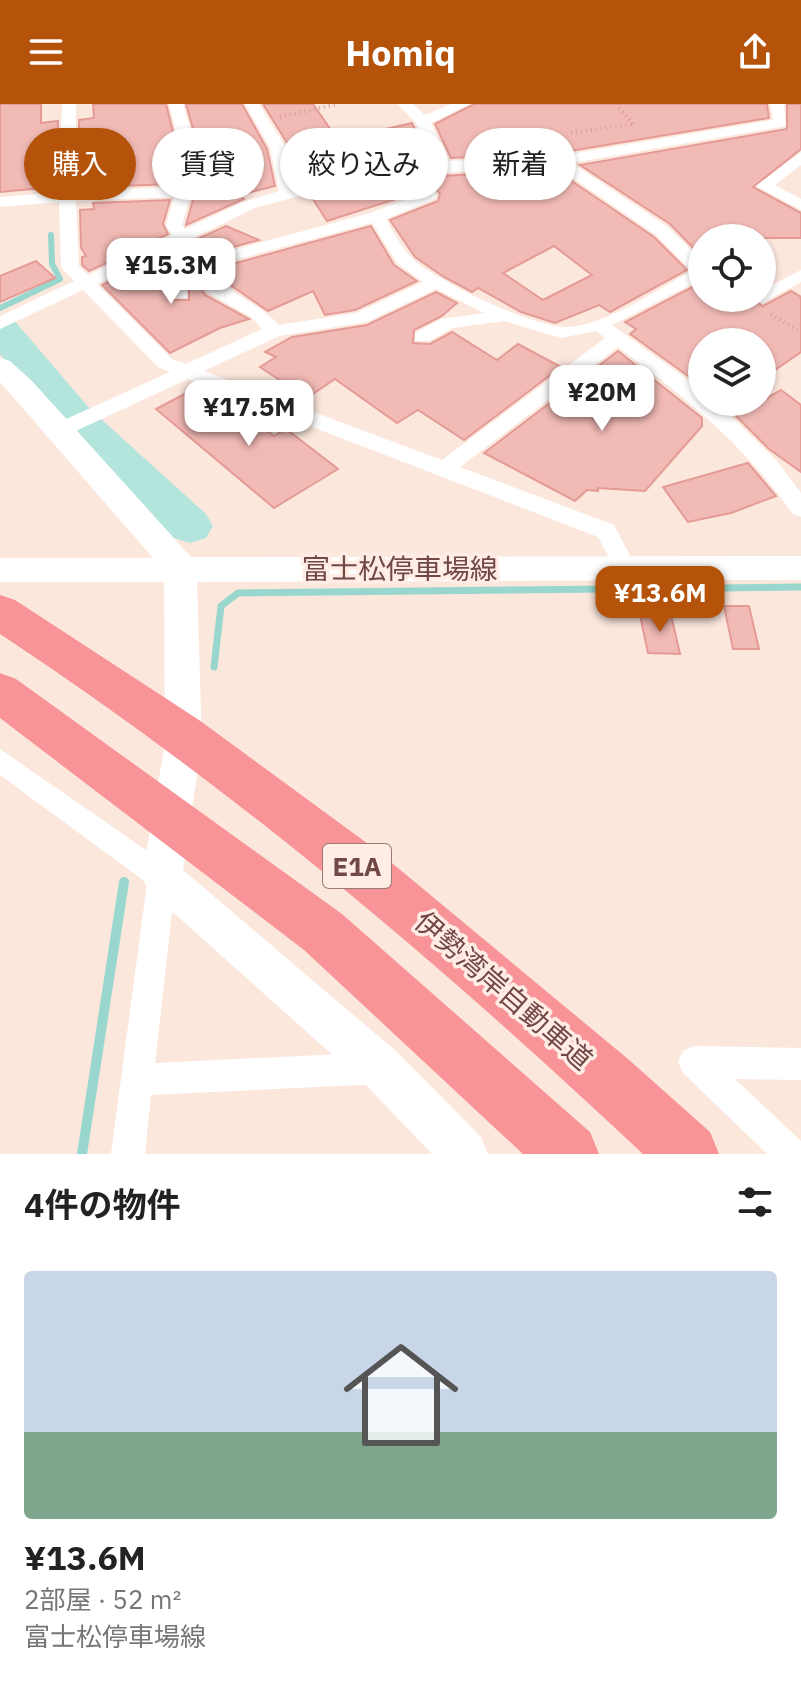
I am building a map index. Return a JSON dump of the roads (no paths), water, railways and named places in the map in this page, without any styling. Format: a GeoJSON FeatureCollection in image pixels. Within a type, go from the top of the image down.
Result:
{"type":"FeatureCollection","features":[{"type":"Feature","properties":{"kind":"highway","name":"伊勢湾岸自動車道"},"geometry":{"type":"LineString","coordinates":[[2,579],[140,701],[373,878],[580,1054],[688,1154]]}},
{"type":"Feature","properties":{"kind":"highway","name":"E1A"},"geometry":{"type":"LineString","coordinates":[[0,692],[323,932],[568,1154]]}},
{"type":"Feature","properties":{"kind":"street"},"geometry":{"type":"LineString","coordinates":[[69,104],[69,128]]}},
{"type":"Feature","properties":{"kind":"street"},"geometry":{"type":"LineString","coordinates":[[176,104],[183,128]]}},
{"type":"Feature","properties":{"kind":"street"},"geometry":{"type":"LineString","coordinates":[[252,104],[278,148],[280,158]]}},
{"type":"Feature","properties":{"kind":"street"},"geometry":{"type":"LineString","coordinates":[[404,104],[423,121],[426,128]]}},
{"type":"Feature","properties":{"kind":"street"},"geometry":{"type":"LineString","coordinates":[[423,121],[464,104]]}},
{"type":"Feature","properties":{"kind":"street"},"geometry":{"type":"LineString","coordinates":[[777,104],[781,123]]}},
{"type":"Feature","properties":{"kind":"street"},"geometry":{"type":"LineString","coordinates":[[576,158],[781,123],[801,130]]}},
{"type":"Feature","properties":{"kind":"street"},"geometry":{"type":"LineString","coordinates":[[801,157],[764,186],[801,205]]}},
{"type":"Feature","properties":{"kind":"street"},"geometry":{"type":"LineString","coordinates":[[576,173],[662,231],[688,257]]}},
{"type":"Feature","properties":{"kind":"street"},"geometry":{"type":"LineString","coordinates":[[0,323],[249,205],[280,194]]}},
{"type":"Feature","properties":{"kind":"street"},"geometry":{"type":"LineString","coordinates":[[0,202],[24,200]]}},
{"type":"Feature","properties":{"kind":"street"},"geometry":{"type":"LineString","coordinates":[[68,200],[70,267],[165,363],[606,531],[626,569]]}},
{"type":"Feature","properties":{"kind":"street"},"geometry":{"type":"LineString","coordinates":[[183,200],[174,225],[214,289],[258,313],[274,331]]}},
{"type":"Feature","properties":{"kind":"street"},"geometry":{"type":"LineString","coordinates":[[199,264],[376,217],[419,200]]}},
{"type":"Feature","properties":{"kind":"street"},"geometry":{"type":"LineString","coordinates":[[376,217],[406,262],[437,282],[507,315],[558,332],[572,333],[619,317],[688,279]]}},
{"type":"Feature","properties":{"kind":"street"},"geometry":{"type":"LineString","coordinates":[[148,255],[181,294]]}},
{"type":"Feature","properties":{"kind":"street"},"geometry":{"type":"LineString","coordinates":[[776,288],[801,275]]}},
{"type":"Feature","properties":{"kind":"street"},"geometry":{"type":"LineString","coordinates":[[66,428],[274,331],[360,318],[437,282]]}},
{"type":"Feature","properties":{"kind":"street"},"geometry":{"type":"LineString","coordinates":[[422,337],[448,323],[507,315]]}},
{"type":"Feature","properties":{"kind":"street"},"geometry":{"type":"LineString","coordinates":[[598,324],[688,390]]}},
{"type":"Feature","properties":{"kind":"street"},"geometry":{"type":"LineString","coordinates":[[446,468],[618,338]]}},
{"type":"Feature","properties":{"kind":"street"},"geometry":{"type":"LineString","coordinates":[[0,367],[66,428],[181,568],[185,700],[181,779],[162,877],[128,1154]]}},
{"type":"Feature","properties":{"kind":"street"},"geometry":{"type":"LineString","coordinates":[[718,416],[770,466],[801,509]]}},
{"type":"Feature","properties":{"kind":"street","name":"富士松停車場線"},"geometry":{"type":"LineString","coordinates":[[2,579],[181,568],[801,568]]}},
{"type":"Feature","properties":{"kind":"street"},"geometry":{"type":"LineString","coordinates":[[0,760],[162,877],[381,1068],[464,1154]]}},
{"type":"Feature","properties":{"kind":"street"},"geometry":{"type":"LineString","coordinates":[[791,1154],[694,1062],[801,1064]]}},
{"type":"Feature","properties":{"kind":"street"},"geometry":{"type":"LineString","coordinates":[[137,1080],[381,1068]]}},
{"type":"Feature","properties":{"kind":"waterway"},"geometry":{"type":"LineString","coordinates":[[0,308],[60,279],[52,264],[51,235]]}},
{"type":"Feature","properties":{"kind":"waterway"},"geometry":{"type":"LineString","coordinates":[[0,328],[75,419],[190,526]]}},
{"type":"Feature","properties":{"kind":"waterway"},"geometry":{"type":"LineString","coordinates":[[214,667],[221,606],[238,593],[801,587]]}},
{"type":"Feature","properties":{"kind":"waterway"},"geometry":{"type":"LineString","coordinates":[[82,1154],[124,882]]}}]}
